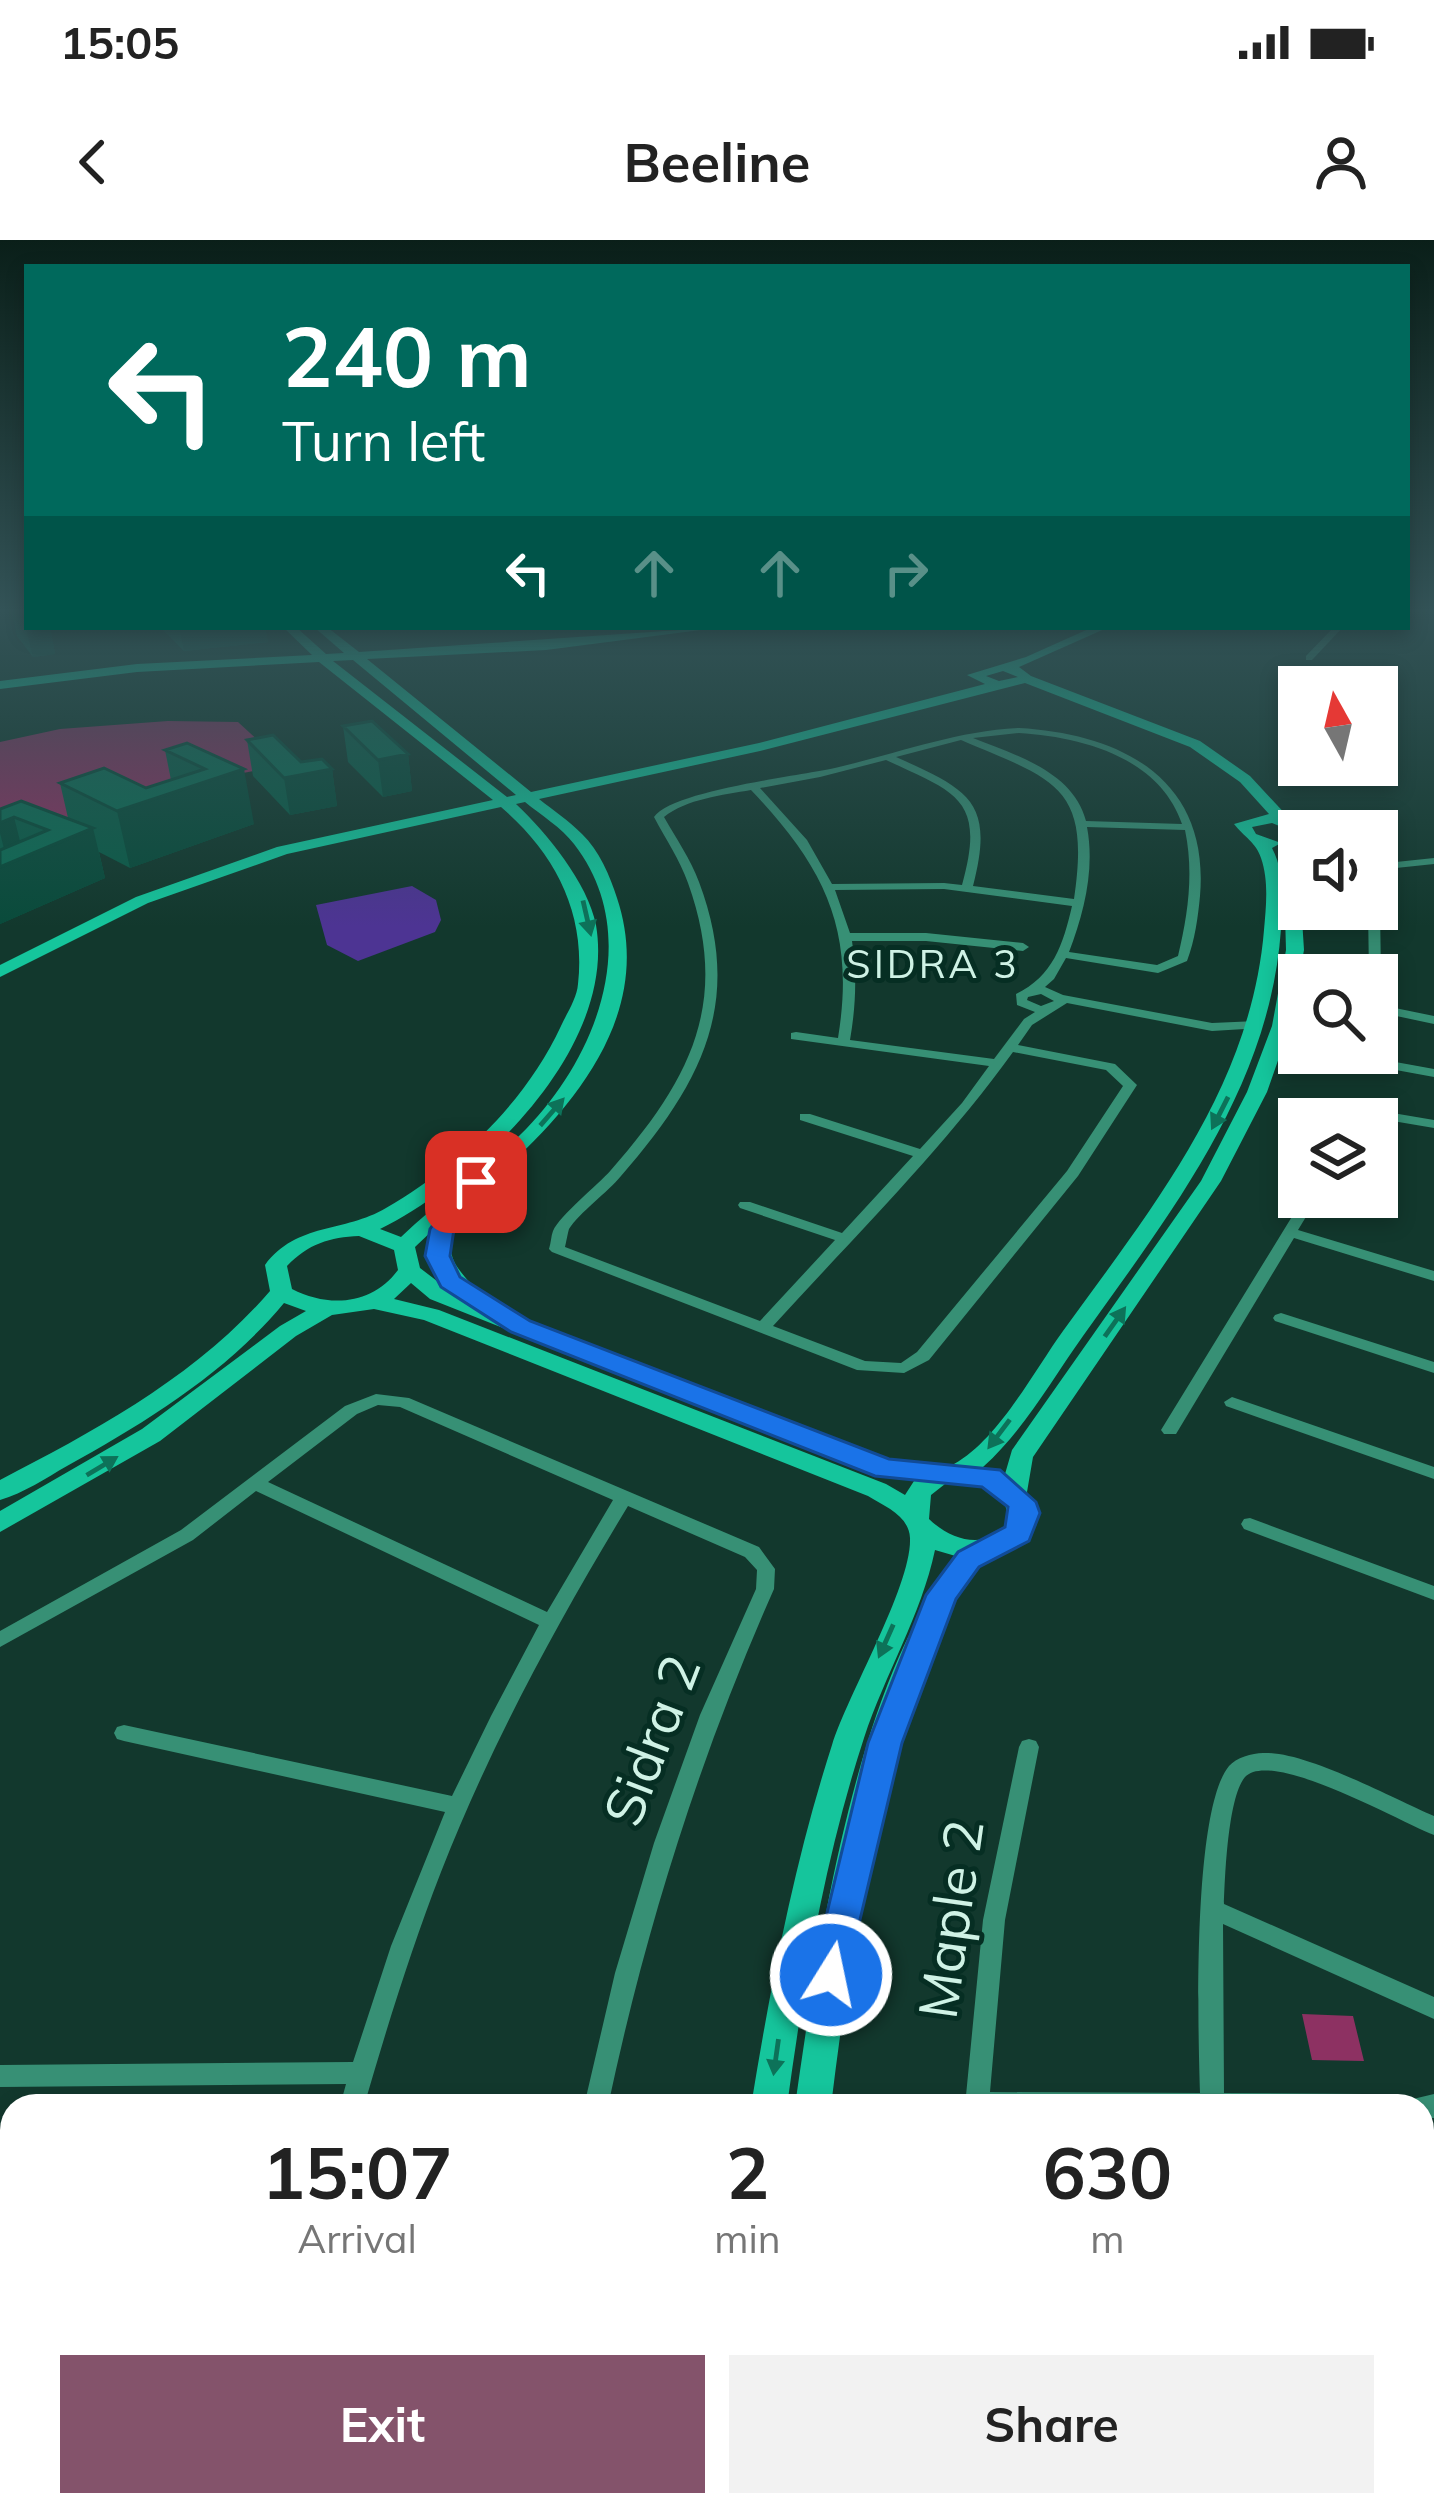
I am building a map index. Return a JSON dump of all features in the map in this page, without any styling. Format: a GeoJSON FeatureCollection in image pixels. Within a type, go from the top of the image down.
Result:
{"type":"FeatureCollection","features":[{"type":"Feature","properties":{"kind":"street"},"geometry":{"type":"LineString","coordinates":[[403,715],[458,764],[513,792],[563,836],[579,839]]}},
{"type":"Feature","properties":{"kind":"street"},"geometry":{"type":"LineString","coordinates":[[281,1292],[276,1265],[286,1252],[324,1233],[362,1229],[407,1205],[500,1128],[548,1072],[576,1022],[592,963],[588,916],[562,863],[523,823],[513,792],[497,768],[427,715]]}},
{"type":"Feature","properties":{"kind":"street"},"geometry":{"type":"LineString","coordinates":[[562,824],[559,798],[602,774],[857,715]]}},
{"type":"Feature","properties":{"kind":"street"},"geometry":{"type":"LineString","coordinates":[[0,972],[116,912],[197,878],[513,792],[815,734],[885,715]]}},
{"type":"Feature","properties":{"kind":"street"},"geometry":{"type":"LineString","coordinates":[[1109,715],[1178,746],[1231,784],[1258,830],[1271,858],[1278,1007]]}},
{"type":"Feature","properties":{"kind":"street"},"geometry":{"type":"LineString","coordinates":[[1114,715],[1195,744],[1245,779],[1278,815]]}},
{"type":"Feature","properties":{"kind":"street"},"geometry":{"type":"LineString","coordinates":[[1012,1048],[1110,1067],[1130,1084],[1073,1173],[923,1356],[904,1368],[876,1370],[761,1329],[572,1259],[555,1242],[561,1228],[656,1128],[693,1065],[709,1018],[716,974],[712,934],[695,881],[660,814],[964,737],[1029,730],[1096,743],[1162,785],[1189,827],[1194,902],[1181,963],[1158,969],[1062,954]]}},
{"type":"Feature","properties":{"kind":"street"},"geometry":{"type":"LineString","coordinates":[[964,737],[1049,777],[1076,804],[1084,824],[1078,903],[1052,978],[1055,1002]]}},
{"type":"Feature","properties":{"kind":"street"},"geometry":{"type":"LineString","coordinates":[[0,1523],[151,1435],[288,1331],[328,1309],[371,1301],[396,1288],[406,1258],[476,1182],[562,1101],[586,1066],[609,1013],[620,963],[618,917],[604,876],[579,839],[562,824],[457,754],[440,748]]}},
{"type":"Feature","properties":{"kind":"street"},"geometry":{"type":"LineString","coordinates":[[890,758],[958,791],[976,810],[978,832],[967,888]]}},
{"type":"Feature","properties":{"kind":"street"},"geometry":{"type":"LineString","coordinates":[[458,764],[458,794]]}},
{"type":"Feature","properties":{"kind":"street"},"geometry":{"type":"LineString","coordinates":[[755,789],[795,830],[829,887],[848,938],[854,985],[844,1040]]}},
{"type":"Feature","properties":{"kind":"street"},"geometry":{"type":"LineString","coordinates":[[0,959],[94,911],[200,867],[458,794],[513,792]]}},
{"type":"Feature","properties":{"kind":"street"},"geometry":{"type":"LineString","coordinates":[[361,832],[513,792]]}},
{"type":"Feature","properties":{"kind":"street"},"geometry":{"type":"LineString","coordinates":[[416,820],[476,813],[523,823]]}},
{"type":"Feature","properties":{"kind":"street"},"geometry":{"type":"LineString","coordinates":[[1258,830],[1278,822]]}},
{"type":"Feature","properties":{"kind":"street"},"geometry":{"type":"LineString","coordinates":[[1084,824],[1189,827]]}},
{"type":"Feature","properties":{"kind":"street"},"geometry":{"type":"LineString","coordinates":[[1258,830],[1278,834]]}},
{"type":"Feature","properties":{"kind":"street"},"geometry":{"type":"LineString","coordinates":[[1398,865],[1434,861]]}},
{"type":"Feature","properties":{"kind":"street"},"geometry":{"type":"LineString","coordinates":[[829,887],[967,888],[1078,903]]}},
{"type":"Feature","properties":{"kind":"street"},"geometry":{"type":"LineString","coordinates":[[848,938],[938,937],[1023,947]]}},
{"type":"Feature","properties":{"kind":"street"},"geometry":{"type":"LineString","coordinates":[[761,1329],[924,1155],[1000,1064],[1027,1014],[1022,994],[1052,978]]}},
{"type":"Feature","properties":{"kind":"street"},"geometry":{"type":"LineString","coordinates":[[1034,990],[1055,1002],[1209,1032],[1248,1052]]}},
{"type":"Feature","properties":{"kind":"street"},"geometry":{"type":"LineString","coordinates":[[1027,1014],[1055,1002],[1221,1028],[1278,1030]]}},
{"type":"Feature","properties":{"kind":"street"},"geometry":{"type":"LineString","coordinates":[[1398,1012],[1434,1020]]}},
{"type":"Feature","properties":{"kind":"street"},"geometry":{"type":"LineString","coordinates":[[771,2094],[785,1996],[826,1811],[877,1660],[919,1571],[918,1491],[948,1475],[1000,1435],[1178,1185],[1220,1113],[1248,1052],[1278,1031]]}},
{"type":"Feature","properties":{"kind":"street"},"geometry":{"type":"LineString","coordinates":[[1014,1492],[1021,1456],[1211,1181],[1278,1034]]}},
{"type":"Feature","properties":{"kind":"street"},"geometry":{"type":"LineString","coordinates":[[796,1036],[1000,1064]]}},
{"type":"Feature","properties":{"kind":"street"},"geometry":{"type":"LineString","coordinates":[[1272,1055],[1278,1054]]}},
{"type":"Feature","properties":{"kind":"street"},"geometry":{"type":"LineString","coordinates":[[1398,1064],[1434,1072]]}},
{"type":"Feature","properties":{"kind":"street"},"geometry":{"type":"LineString","coordinates":[[805,1117],[924,1155]]}},
{"type":"Feature","properties":{"kind":"street"},"geometry":{"type":"LineString","coordinates":[[1398,1118],[1434,1124]]}},
{"type":"Feature","properties":{"kind":"street"},"geometry":{"type":"LineString","coordinates":[[476,1182],[442,1229],[437,1256],[450,1281],[520,1327]]}},
{"type":"Feature","properties":{"kind":"street"},"geometry":{"type":"LineString","coordinates":[[745,1205],[845,1239]]}},
{"type":"Feature","properties":{"kind":"street"},"geometry":{"type":"LineString","coordinates":[[1170,1430],[1300,1218]]}},
{"type":"Feature","properties":{"kind":"street"},"geometry":{"type":"LineString","coordinates":[[362,1229],[406,1258],[438,1294],[868,1463],[990,1477],[1014,1492],[1025,1513],[1018,1533],[981,1550],[941,1595],[885,1743],[842,1912],[815,2094]]}},
{"type":"Feature","properties":{"kind":"street"},"geometry":{"type":"LineString","coordinates":[[1292,1233],[1434,1276]]}},
{"type":"Feature","properties":{"kind":"street"},"geometry":{"type":"LineString","coordinates":[[281,1292],[328,1309]]}},
{"type":"Feature","properties":{"kind":"street"},"geometry":{"type":"LineString","coordinates":[[0,1491],[149,1403],[244,1332],[281,1292]]}},
{"type":"Feature","properties":{"kind":"street"},"geometry":{"type":"LineString","coordinates":[[371,1301],[431,1316],[877,1490],[949,1546],[981,1550]]}},
{"type":"Feature","properties":{"kind":"street"},"geometry":{"type":"LineString","coordinates":[[1281,1318],[1434,1368]]}},
{"type":"Feature","properties":{"kind":"street","name":"Sidra 2"},"geometry":{"type":"LineString","coordinates":[[0,1640],[106,1584],[258,1485],[362,1403],[391,1398],[752,1552],[767,1579],[693,1751],[661,1847],[599,2094]]}},
{"type":"Feature","properties":{"kind":"street"},"geometry":{"type":"LineString","coordinates":[[1232,1402],[1434,1473]]}},
{"type":"Feature","properties":{"kind":"street"},"geometry":{"type":"LineString","coordinates":[[258,1485],[547,1620]]}},
{"type":"Feature","properties":{"kind":"street"},"geometry":{"type":"LineString","coordinates":[[355,2094],[457,1806],[547,1620],[624,1497]]}},
{"type":"Feature","properties":{"kind":"street"},"geometry":{"type":"LineString","coordinates":[[1250,1524],[1434,1593]]}},
{"type":"Feature","properties":{"kind":"street"},"geometry":{"type":"LineString","coordinates":[[124,1732],[457,1806]]}},
{"type":"Feature","properties":{"kind":"street","name":"Maple 2"},"geometry":{"type":"LineString","coordinates":[[978,2094],[994,1920],[1029,1747]]}},
{"type":"Feature","properties":{"kind":"street"},"geometry":{"type":"LineString","coordinates":[[1212,2094],[1213,1909],[1229,1786],[1245,1765],[1277,1762],[1434,1826]]}},
{"type":"Feature","properties":{"kind":"street"},"geometry":{"type":"LineString","coordinates":[[1213,1909],[1434,2008]]}},
{"type":"Feature","properties":{"kind":"street"},"geometry":{"type":"LineString","coordinates":[[0,2076],[361,2073]]}},
{"type":"Feature","properties":{"kind":"shaded area"},"geometry":{"type":"Polygon","coordinates":[[[168,721],[238,722],[285,765],[202,781],[0,851],[0,742],[60,729],[168,721]]]}},
{"type":"Feature","properties":{"kind":"shaded area"},"geometry":{"type":"Polygon","coordinates":[[[412,886],[436,900],[441,920],[435,932],[358,961],[327,945],[316,905],[412,886]]]}},
{"type":"Feature","properties":{"kind":"shaded area"},"geometry":{"type":"Polygon","coordinates":[[[1302,2014],[1353,2016],[1364,2061],[1312,2060],[1302,2014]]]}},
{"type":"Feature","properties":{"kind":"building"},"geometry":{"type":"Polygon","coordinates":[[[372,721],[408,754],[378,760],[343,726],[372,721]]]}},
{"type":"Feature","properties":{"kind":"building"},"geometry":{"type":"Polygon","coordinates":[[[273,735],[301,762],[322,759],[332,769],[284,778],[247,740],[273,735]]]}},
{"type":"Feature","properties":{"kind":"building"},"geometry":{"type":"Polygon","coordinates":[[[187,743],[244,769],[117,811],[60,783],[104,768],[146,788],[205,769],[165,750],[187,743]]]}},
{"type":"Feature","properties":{"kind":"building"},"geometry":{"type":"Polygon","coordinates":[[[21,801],[93,828],[0,867],[0,850],[48,830],[14,817],[0,823],[0,809],[21,801]]]}},
{"type":"Feature","properties":{"kind":"district","name":"SIDRA 3"},"geometry":{"type":"Point","coordinates":[933,963]}},
{"type":"Feature","properties":{"kind":"route"},"geometry":{"type":"LineString","coordinates":[[476,1182],[442,1229],[437,1256],[450,1281],[520,1327],[885,1469],[920,1476],[990,1477],[1022,1502],[1024,1524],[1018,1533],[1009,1542],[968,1559],[941,1595],[885,1743],[862,1823],[831,1975]]}}]}
